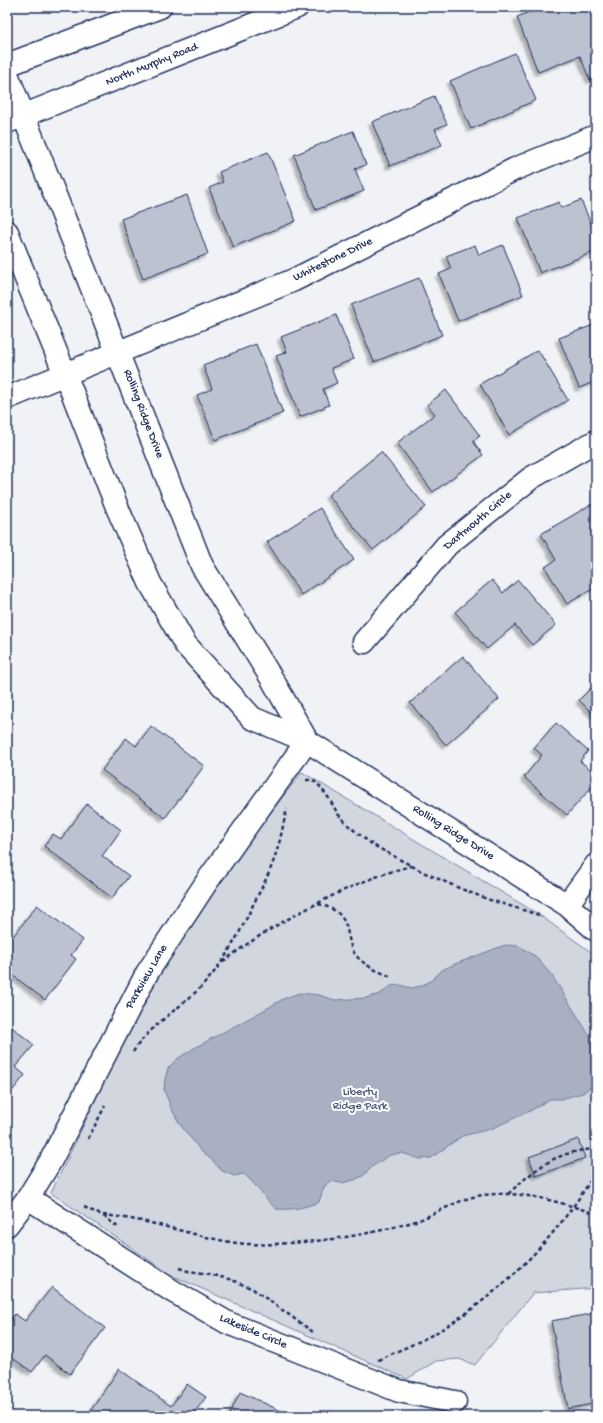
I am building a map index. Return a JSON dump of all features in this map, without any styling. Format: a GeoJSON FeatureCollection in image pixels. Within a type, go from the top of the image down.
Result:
{"type":"FeatureCollection","features":[{"type":"Feature","properties":{"kind":"street"},"geometry":{"type":"LineString","coordinates":[[7,66],[160,7]]}},
{"type":"Feature","properties":{"kind":"street","name":"North Murphy Road"},"geometry":{"type":"LineString","coordinates":[[16,119],[297,7]]}},
{"type":"Feature","properties":{"kind":"street","name":"Rolling Ridge Drive"},"geometry":{"type":"LineString","coordinates":[[7,74],[16,119],[119,353],[202,566],[272,679],[307,741]]}},
{"type":"Feature","properties":{"kind":"street","name":"Whitestone Drive"},"geometry":{"type":"LineString","coordinates":[[7,398],[294,280],[515,169],[596,136]]}},
{"type":"Feature","properties":{"kind":"street","name":"Rolling Ridge Drive"},"geometry":{"type":"LineString","coordinates":[[7,232],[117,507],[150,583],[185,644],[252,718],[307,741],[567,905],[596,930]]}},
{"type":"Feature","properties":{"kind":"street","name":"Dartmouth Circle"},"geometry":{"type":"LineString","coordinates":[[364,642],[447,544],[531,478],[596,441]]}},
{"type":"Feature","properties":{"kind":"street","name":"Parkview Lane"},"geometry":{"type":"LineString","coordinates":[[7,1225],[28,1198],[50,1162],[147,974],[208,880],[307,741]]}},
{"type":"Feature","properties":{"kind":"street"},"geometry":{"type":"LineString","coordinates":[[567,905],[596,865]]}},
{"type":"Feature","properties":{"kind":"street","name":"Lakeside Circle"},"geometry":{"type":"LineString","coordinates":[[28,1198],[174,1292],[228,1323],[399,1391],[455,1402]]}},
{"type":"Feature","properties":{"kind":"path"},"geometry":{"type":"LineString","coordinates":[[300,783],[306,780],[318,784],[338,814],[350,827],[373,845],[411,866],[459,888],[494,901],[540,915]]}},
{"type":"Feature","properties":{"kind":"path"},"geometry":{"type":"LineString","coordinates":[[131,1055],[138,1043],[151,1030],[193,996],[210,978],[228,953],[266,880],[276,853],[288,805]]}},
{"type":"Feature","properties":{"kind":"path"},"geometry":{"type":"LineString","coordinates":[[220,965],[245,944],[259,935],[317,904],[372,878],[411,866]]}},
{"type":"Feature","properties":{"kind":"path"},"geometry":{"type":"LineString","coordinates":[[317,904],[327,906],[340,914],[345,922],[351,948],[356,955],[380,972],[392,977]]}},
{"type":"Feature","properties":{"kind":"path"},"geometry":{"type":"LineString","coordinates":[[87,1142],[108,1101]]}},
{"type":"Feature","properties":{"kind":"path"},"geometry":{"type":"LineString","coordinates":[[508,1194],[544,1164],[577,1151],[596,1149]]}},
{"type":"Feature","properties":{"kind":"path"},"geometry":{"type":"LineString","coordinates":[[378,1360],[447,1326],[511,1277],[528,1261],[574,1207],[596,1171]]}},
{"type":"Feature","properties":{"kind":"path"},"geometry":{"type":"LineString","coordinates":[[102,1215],[122,1217],[219,1240],[251,1244],[290,1243],[370,1233],[421,1219],[446,1207],[483,1195],[508,1194],[532,1196],[596,1214]]}},
{"type":"Feature","properties":{"kind":"path"},"geometry":{"type":"LineString","coordinates":[[84,1206],[102,1215],[123,1232]]}},
{"type":"Feature","properties":{"kind":"path"},"geometry":{"type":"LineString","coordinates":[[176,1267],[232,1280],[253,1289],[316,1334]]}},
{"type":"Feature","properties":{"kind":"green space","name":"Liberty Ridge Park"},"geometry":{"type":"Polygon","coordinates":[[[302,772],[538,914],[596,957],[596,1288],[533,1293],[475,1365],[459,1359],[436,1361],[407,1379],[173,1276],[51,1193],[117,1054],[160,972],[192,920],[246,845],[302,772]]]}},
{"type":"Feature","properties":{"kind":"water"},"geometry":{"type":"Polygon","coordinates":[[[505,945],[519,946],[535,956],[553,977],[596,1046],[596,1082],[583,1093],[561,1099],[550,1099],[532,1110],[491,1129],[462,1136],[431,1158],[420,1159],[402,1153],[390,1155],[373,1166],[363,1176],[354,1180],[342,1183],[330,1181],[324,1187],[319,1202],[303,1207],[287,1209],[276,1209],[244,1174],[234,1176],[222,1171],[201,1151],[181,1126],[172,1110],[164,1090],[165,1079],[168,1068],[177,1059],[283,999],[299,993],[319,995],[335,1000],[366,998],[380,994],[391,986],[400,985],[411,988],[421,986],[432,980],[442,970],[505,945]]]}},
{"type":"Feature","properties":{"kind":"building"},"geometry":{"type":"Polygon","coordinates":[[[533,7],[588,7],[596,27],[596,78],[590,80],[580,56],[538,72],[517,17],[534,10],[533,7]]]}},
{"type":"Feature","properties":{"kind":"building"},"geometry":{"type":"Polygon","coordinates":[[[515,53],[536,100],[471,129],[450,81],[515,53]]]}},
{"type":"Feature","properties":{"kind":"building"},"geometry":{"type":"Polygon","coordinates":[[[434,96],[447,124],[435,129],[442,145],[390,166],[372,122],[434,96]]]}},
{"type":"Feature","properties":{"kind":"building"},"geometry":{"type":"Polygon","coordinates":[[[353,131],[366,165],[355,169],[364,191],[316,210],[294,155],[353,131]]]}},
{"type":"Feature","properties":{"kind":"building"},"geometry":{"type":"Polygon","coordinates":[[[268,152],[296,221],[233,247],[209,188],[223,182],[219,172],[268,152]]]}},
{"type":"Feature","properties":{"kind":"building"},"geometry":{"type":"Polygon","coordinates":[[[187,195],[208,254],[143,279],[121,219],[187,195]]]}},
{"type":"Feature","properties":{"kind":"building"},"geometry":{"type":"Polygon","coordinates":[[[581,200],[596,236],[596,251],[540,273],[518,218],[559,202],[561,208],[581,200]]]}},
{"type":"Feature","properties":{"kind":"building"},"geometry":{"type":"Polygon","coordinates":[[[475,245],[479,255],[503,245],[523,295],[458,321],[439,274],[451,269],[446,256],[475,245]]]}},
{"type":"Feature","properties":{"kind":"building"},"geometry":{"type":"Polygon","coordinates":[[[419,278],[442,335],[374,362],[351,305],[419,278]]]}},
{"type":"Feature","properties":{"kind":"building"},"geometry":{"type":"Polygon","coordinates":[[[336,315],[354,359],[331,368],[337,383],[323,389],[329,405],[300,417],[276,356],[287,352],[281,337],[336,315]]]}},
{"type":"Feature","properties":{"kind":"building"},"geometry":{"type":"Polygon","coordinates":[[[596,324],[596,381],[579,388],[559,338],[596,324]]]}},
{"type":"Feature","properties":{"kind":"building"},"geometry":{"type":"Polygon","coordinates":[[[256,344],[283,413],[215,440],[197,395],[212,389],[203,365],[256,344]]]}},
{"type":"Feature","properties":{"kind":"building"},"geometry":{"type":"Polygon","coordinates":[[[538,350],[568,400],[509,435],[480,384],[538,350]]]}},
{"type":"Feature","properties":{"kind":"building"},"geometry":{"type":"Polygon","coordinates":[[[446,390],[480,436],[473,441],[483,455],[433,492],[397,443],[435,414],[427,405],[446,390]]]}},
{"type":"Feature","properties":{"kind":"building"},"geometry":{"type":"Polygon","coordinates":[[[381,452],[426,507],[373,550],[328,495],[381,452]]]}},
{"type":"Feature","properties":{"kind":"building"},"geometry":{"type":"Polygon","coordinates":[[[592,504],[596,511],[596,587],[567,604],[545,567],[556,560],[541,534],[592,504]]]}},
{"type":"Feature","properties":{"kind":"building"},"geometry":{"type":"Polygon","coordinates":[[[320,508],[354,560],[301,595],[267,542],[320,508]]]}},
{"type":"Feature","properties":{"kind":"building"},"geometry":{"type":"Polygon","coordinates":[[[492,580],[503,593],[518,580],[556,625],[532,645],[515,625],[487,649],[455,612],[492,580]]]}},
{"type":"Feature","properties":{"kind":"building"},"geometry":{"type":"Polygon","coordinates":[[[463,656],[499,699],[446,745],[410,703],[463,656]]]}},
{"type":"Feature","properties":{"kind":"building"},"geometry":{"type":"Polygon","coordinates":[[[596,683],[596,717],[579,700],[596,683]]]}},
{"type":"Feature","properties":{"kind":"building"},"geometry":{"type":"Polygon","coordinates":[[[556,723],[588,751],[580,761],[596,774],[596,782],[567,815],[524,777],[542,755],[534,748],[556,723]]]}},
{"type":"Feature","properties":{"kind":"building"},"geometry":{"type":"Polygon","coordinates":[[[151,726],[204,766],[165,818],[102,770],[126,738],[136,746],[151,726]]]}},
{"type":"Feature","properties":{"kind":"building"},"geometry":{"type":"Polygon","coordinates":[[[87,804],[121,830],[102,856],[129,876],[112,898],[44,846],[53,834],[61,839],[87,804]]]}},
{"type":"Feature","properties":{"kind":"building"},"geometry":{"type":"Polygon","coordinates":[[[37,905],[83,940],[71,955],[76,959],[45,1000],[7,971],[7,935],[12,938],[37,905]]]}},
{"type":"Feature","properties":{"kind":"building"},"geometry":{"type":"Polygon","coordinates":[[[7,1023],[34,1045],[15,1067],[25,1075],[7,1097],[7,1023]]]}},
{"type":"Feature","properties":{"kind":"building"},"geometry":{"type":"Polygon","coordinates":[[[578,1139],[585,1158],[536,1176],[529,1157],[578,1139]]]}},
{"type":"Feature","properties":{"kind":"building"},"geometry":{"type":"Polygon","coordinates":[[[52,1287],[105,1328],[70,1374],[45,1355],[32,1372],[14,1359],[7,1368],[7,1324],[15,1314],[25,1321],[52,1287]]]}},
{"type":"Feature","properties":{"kind":"building"},"geometry":{"type":"Polygon","coordinates":[[[596,1313],[596,1403],[568,1409],[551,1321],[596,1313]]]}},
{"type":"Feature","properties":{"kind":"building"},"geometry":{"type":"Polygon","coordinates":[[[119,1369],[171,1406],[187,1384],[206,1397],[192,1416],[87,1416],[119,1369]]]}},
{"type":"Feature","properties":{"kind":"building"},"geometry":{"type":"Polygon","coordinates":[[[240,1392],[292,1416],[229,1416],[240,1392]]]}}]}
